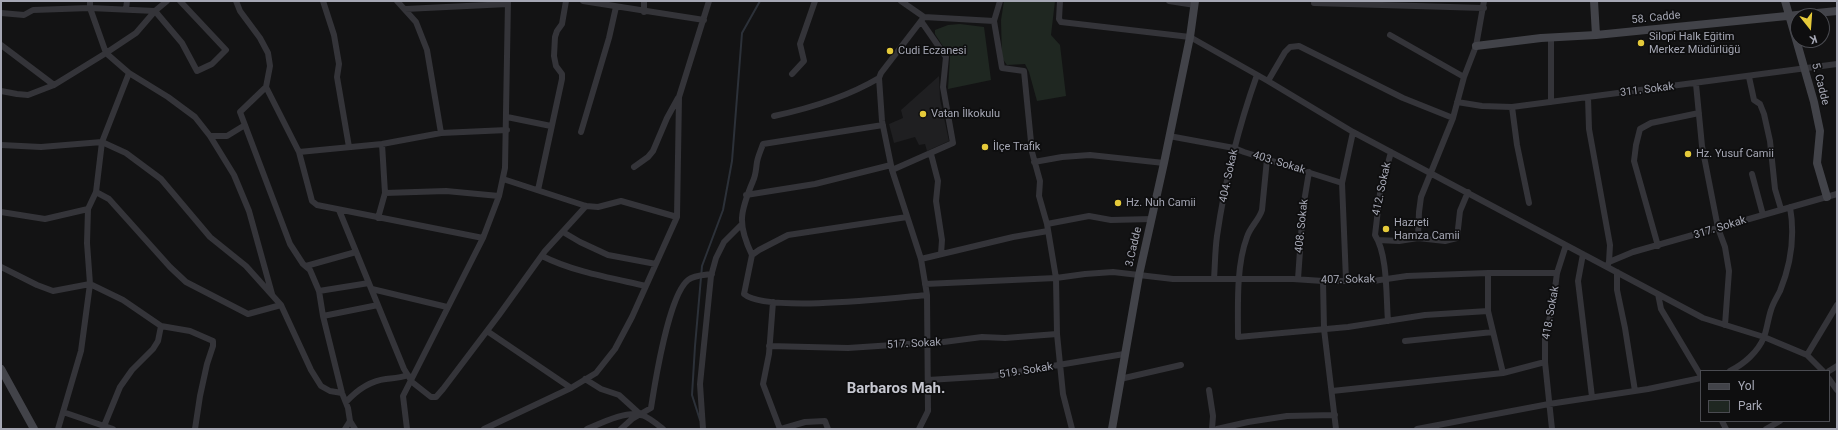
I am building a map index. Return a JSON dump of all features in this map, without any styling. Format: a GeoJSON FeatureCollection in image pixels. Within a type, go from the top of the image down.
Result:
{"type":"FeatureCollection","features":[{"type":"Feature","properties":{"kind":"street"},"geometry":{"type":"LineString","coordinates":[[90,1],[90,8],[106,54],[129,74],[168,97],[195,117],[210,136],[234,175],[250,211],[273,295]]}},
{"type":"Feature","properties":{"kind":"street"},"geometry":{"type":"LineString","coordinates":[[126,9],[127,1]]}},
{"type":"Feature","properties":{"kind":"street"},"geometry":{"type":"LineString","coordinates":[[1,91],[28,95],[54,85],[106,54],[136,33],[155,11],[168,1]]}},
{"type":"Feature","properties":{"kind":"street"},"geometry":{"type":"LineString","coordinates":[[1,13],[24,15],[33,10],[90,8],[155,11],[182,43],[197,71],[212,64],[226,50],[180,1]]}},
{"type":"Feature","properties":{"kind":"street"},"geometry":{"type":"LineString","coordinates":[[236,1],[240,11],[260,38],[268,53],[270,66],[266,87],[240,112],[290,244],[310,270],[319,291],[323,316],[342,393],[346,402],[350,421],[355,429]]}},
{"type":"Feature","properties":{"kind":"street"},"geometry":{"type":"LineString","coordinates":[[323,1],[334,35],[339,64],[337,77],[349,147]]}},
{"type":"Feature","properties":{"kind":"street"},"geometry":{"type":"LineString","coordinates":[[397,1],[416,22],[427,50],[441,133]]}},
{"type":"Feature","properties":{"kind":"street"},"geometry":{"type":"LineString","coordinates":[[538,190],[562,79],[562,74],[556,66],[554,56],[555,37],[562,24],[566,1]]}},
{"type":"Feature","properties":{"kind":"street"},"geometry":{"type":"LineString","coordinates":[[584,1],[644,12],[704,20]]}},
{"type":"Feature","properties":{"kind":"street"},"geometry":{"type":"LineString","coordinates":[[644,1],[644,12]]}},
{"type":"Feature","properties":{"kind":"street"},"geometry":{"type":"LineString","coordinates":[[634,167],[654,151],[667,118],[679,97],[709,1]]}},
{"type":"Feature","properties":{"kind":"street"},"geometry":{"type":"LineString","coordinates":[[792,74],[804,61],[800,44],[815,1]]}},
{"type":"Feature","properties":{"kind":"street"},"geometry":{"type":"LineString","coordinates":[[746,195],[815,184],[891,168],[931,154],[953,143],[943,87],[946,57],[922,19],[901,1]]}},
{"type":"Feature","properties":{"kind":"street"},"geometry":{"type":"LineString","coordinates":[[1000,1],[994,21],[1002,68],[1024,70],[1034,162],[1040,181],[1039,196],[1047,224],[1056,278],[1057,334],[1063,394],[1072,429]]}},
{"type":"Feature","properties":{"kind":"street"},"geometry":{"type":"LineString","coordinates":[[1060,1],[1059,20],[1061,22],[1190,37],[1268,81],[1353,132],[1583,254],[1608,265],[1617,272],[1703,318],[1764,337],[1807,355],[1822,370]]}},
{"type":"Feature","properties":{"kind":"street"},"geometry":{"type":"LineString","coordinates":[[1169,1],[1195,3]]}},
{"type":"Feature","properties":{"kind":"street"},"geometry":{"type":"LineString","coordinates":[[1418,238],[1421,197],[1453,118],[1464,77],[1476,46],[1484,8],[1484,1]]}},
{"type":"Feature","properties":{"kind":"street"},"geometry":{"type":"LineString","coordinates":[[1594,1],[1596,35]]}},
{"type":"Feature","properties":{"kind":"street","name":"5. Cadde"},"geometry":{"type":"LineString","coordinates":[[1785,1],[1788,15],[1806,69],[1820,131],[1817,163],[1827,197]]}},
{"type":"Feature","properties":{"kind":"street"},"geometry":{"type":"LineString","coordinates":[[405,10],[508,3],[507,130],[505,168],[500,196],[483,238],[447,307],[412,382],[403,396],[407,429]]}},
{"type":"Feature","properties":{"kind":"street","name":"3.Cadde"},"geometry":{"type":"LineString","coordinates":[[1112,429],[1139,275],[1190,37],[1195,3]]}},
{"type":"Feature","properties":{"kind":"street"},"geometry":{"type":"LineString","coordinates":[[1314,3],[1484,8]]}},
{"type":"Feature","properties":{"kind":"street"},"geometry":{"type":"LineString","coordinates":[[581,132],[609,38],[616,7]]}},
{"type":"Feature","properties":{"kind":"street","name":"58. Cadde"},"geometry":{"type":"LineString","coordinates":[[1476,46],[1837,11]]}},
{"type":"Feature","properties":{"kind":"street"},"geometry":{"type":"LineString","coordinates":[[922,19],[994,21]]}},
{"type":"Feature","properties":{"kind":"street"},"geometry":{"type":"LineString","coordinates":[[919,429],[928,411],[927,296],[921,259],[891,168],[883,125],[879,78],[881,73],[922,19]]}},
{"type":"Feature","properties":{"kind":"street"},"geometry":{"type":"LineString","coordinates":[[1390,35],[1464,77]]}},
{"type":"Feature","properties":{"kind":"street"},"geometry":{"type":"LineString","coordinates":[[1551,38],[1551,102]]}},
{"type":"Feature","properties":{"kind":"street"},"geometry":{"type":"LineString","coordinates":[[1,45],[54,85]]}},
{"type":"Feature","properties":{"kind":"street"},"geometry":{"type":"LineString","coordinates":[[1268,81],[1285,52],[1290,47],[1299,46],[1403,98],[1453,118]]}},
{"type":"Feature","properties":{"kind":"street","name":"311. Sokak"},"geometry":{"type":"LineString","coordinates":[[1457,102],[1482,106],[1512,107],[1749,77],[1837,64]]}},
{"type":"Feature","properties":{"kind":"street"},"geometry":{"type":"LineString","coordinates":[[58,429],[81,351],[90,284],[87,243],[88,208],[96,192],[102,142],[129,74]]}},
{"type":"Feature","properties":{"kind":"street","name":"404. Sokak"},"geometry":{"type":"LineString","coordinates":[[1214,279],[1216,238],[1229,166],[1244,111],[1257,75]]}},
{"type":"Feature","properties":{"kind":"street"},"geometry":{"type":"LineString","coordinates":[[1749,77],[1754,100],[1760,104],[1764,114],[1770,141],[1775,190],[1781,209]]}},
{"type":"Feature","properties":{"kind":"street"},"geometry":{"type":"LineString","coordinates":[[774,116],[813,107],[836,99],[862,88],[879,78]]}},
{"type":"Feature","properties":{"kind":"street"},"geometry":{"type":"LineString","coordinates":[[1696,84],[1702,146],[1718,228],[1725,247],[1729,271],[1725,325]]}},
{"type":"Feature","properties":{"kind":"street"},"geometry":{"type":"LineString","coordinates":[[266,87],[299,152],[312,201],[317,206],[483,238]]}},
{"type":"Feature","properties":{"kind":"street"},"geometry":{"type":"LineString","coordinates":[[484,429],[571,388],[596,373],[615,348],[632,317],[677,217],[679,97]]}},
{"type":"Feature","properties":{"kind":"street"},"geometry":{"type":"LineString","coordinates":[[1588,97],[1590,136],[1610,245],[1608,265]]}},
{"type":"Feature","properties":{"kind":"street"},"geometry":{"type":"LineString","coordinates":[[1512,107],[1517,145],[1529,203]]}},
{"type":"Feature","properties":{"kind":"street"},"geometry":{"type":"LineString","coordinates":[[1658,246],[1634,161],[1640,129],[1651,123],[1699,113]]}},
{"type":"Feature","properties":{"kind":"street"},"geometry":{"type":"LineString","coordinates":[[507,117],[551,126]]}},
{"type":"Feature","properties":{"kind":"street"},"geometry":{"type":"LineString","coordinates":[[210,136],[227,136],[245,125]]}},
{"type":"Feature","properties":{"kind":"street"},"geometry":{"type":"LineString","coordinates":[[883,125],[763,144],[757,161],[754,180],[746,195],[741,224],[746,243],[752,255],[744,294],[749,298],[791,304],[927,296]]}},
{"type":"Feature","properties":{"kind":"street"},"geometry":{"type":"LineString","coordinates":[[299,152],[382,144],[441,133],[507,130]]}},
{"type":"Feature","properties":{"kind":"street"},"geometry":{"type":"LineString","coordinates":[[1346,280],[1342,183],[1353,132]]}},
{"type":"Feature","properties":{"kind":"street","name":"403. Sokak"},"geometry":{"type":"LineString","coordinates":[[1169,136],[1234,148],[1342,183]]}},
{"type":"Feature","properties":{"kind":"street"},"geometry":{"type":"LineString","coordinates":[[1,145],[41,147],[102,142],[126,153],[161,180],[210,237],[246,266],[273,295],[281,305],[310,370],[322,386],[330,391],[342,393]]}},
{"type":"Feature","properties":{"kind":"street"},"geometry":{"type":"LineString","coordinates":[[378,218],[385,193],[382,144]]}},
{"type":"Feature","properties":{"kind":"street","name":"412. Sokak"},"geometry":{"type":"LineString","coordinates":[[1388,321],[1385,279],[1378,240],[1375,235],[1384,175],[1391,152]]}},
{"type":"Feature","properties":{"kind":"street"},"geometry":{"type":"LineString","coordinates":[[931,154],[938,181],[936,201],[942,240],[942,254]]}},
{"type":"Feature","properties":{"kind":"street"},"geometry":{"type":"LineString","coordinates":[[1034,162],[1062,157],[1090,156],[1164,163]]}},
{"type":"Feature","properties":{"kind":"street"},"geometry":{"type":"LineString","coordinates":[[1267,159],[1262,210],[1260,216],[1247,236],[1238,280],[1238,337],[1324,329],[1425,315],[1488,311]]}},
{"type":"Feature","properties":{"kind":"street","name":"408. Sokak"},"geometry":{"type":"LineString","coordinates":[[1298,279],[1303,208],[1309,172]]}},
{"type":"Feature","properties":{"kind":"street"},"geometry":{"type":"LineString","coordinates":[[1752,174],[1763,215]]}},
{"type":"Feature","properties":{"kind":"street"},"geometry":{"type":"LineString","coordinates":[[503,178],[586,206],[598,207],[621,201],[677,217]]}},
{"type":"Feature","properties":{"kind":"street"},"geometry":{"type":"LineString","coordinates":[[385,193],[446,191],[500,196]]}},
{"type":"Feature","properties":{"kind":"street"},"geometry":{"type":"LineString","coordinates":[[96,192],[109,199],[170,267],[186,282],[248,314],[281,305]]}},
{"type":"Feature","properties":{"kind":"street"},"geometry":{"type":"LineString","coordinates":[[1378,240],[1399,241],[1418,238],[1445,241],[1457,238],[1460,211],[1468,192]]}},
{"type":"Feature","properties":{"kind":"street","name":"317. Sokak"},"geometry":{"type":"LineString","coordinates":[[1608,265],[1633,252],[1658,246],[1790,206],[1837,194]]}},
{"type":"Feature","properties":{"kind":"street"},"geometry":{"type":"LineString","coordinates":[[339,210],[408,375],[412,382],[431,397],[436,397],[487,332],[542,256],[586,206]]}},
{"type":"Feature","properties":{"kind":"street"},"geometry":{"type":"LineString","coordinates":[[1732,370],[1739,366],[1755,352],[1764,337],[1771,310],[1780,290],[1790,258],[1792,219],[1790,206]]}},
{"type":"Feature","properties":{"kind":"street"},"geometry":{"type":"LineString","coordinates":[[1,212],[45,219],[88,208]]}},
{"type":"Feature","properties":{"kind":"street"},"geometry":{"type":"LineString","coordinates":[[752,255],[788,235],[907,216]]}},
{"type":"Feature","properties":{"kind":"street"},"geometry":{"type":"LineString","coordinates":[[1047,224],[1089,216],[1111,220],[1152,219]]}},
{"type":"Feature","properties":{"kind":"street"},"geometry":{"type":"LineString","coordinates":[[703,429],[700,384],[708,296],[712,274],[716,258],[724,242],[741,224]]}},
{"type":"Feature","properties":{"kind":"street"},"geometry":{"type":"LineString","coordinates":[[921,259],[1013,237],[1048,231]]}},
{"type":"Feature","properties":{"kind":"street"},"geometry":{"type":"LineString","coordinates":[[563,232],[608,255],[656,264]]}},
{"type":"Feature","properties":{"kind":"street","name":"418. Sokak"},"geometry":{"type":"LineString","coordinates":[[1552,429],[1545,362],[1545,338],[1553,304],[1557,273],[1566,245]]}},
{"type":"Feature","properties":{"kind":"street"},"geometry":{"type":"LineString","coordinates":[[306,266],[356,252]]}},
{"type":"Feature","properties":{"kind":"street"},"geometry":{"type":"LineString","coordinates":[[1583,254],[1578,281],[1592,397]]}},
{"type":"Feature","properties":{"kind":"street"},"geometry":{"type":"LineString","coordinates":[[542,256],[565,266],[598,276],[646,286]]}},
{"type":"Feature","properties":{"kind":"street"},"geometry":{"type":"LineString","coordinates":[[1,267],[37,285],[53,291],[90,284],[123,300],[160,326],[190,331],[213,341],[200,396],[195,429]]}},
{"type":"Feature","properties":{"kind":"street","name":"407. Sokak"},"geometry":{"type":"LineString","coordinates":[[925,284],[1056,278],[1113,272],[1173,278],[1238,280],[1298,279],[1323,281],[1373,281],[1488,273],[1557,273]]}},
{"type":"Feature","properties":{"kind":"street"},"geometry":{"type":"LineString","coordinates":[[1617,272],[1617,290],[1625,328],[1635,391]]}},
{"type":"Feature","properties":{"kind":"street"},"geometry":{"type":"LineString","coordinates":[[1488,273],[1488,311],[1503,372]]}},
{"type":"Feature","properties":{"kind":"street"},"geometry":{"type":"LineString","coordinates":[[621,429],[632,419],[651,408],[670,314],[680,292],[688,280],[698,276],[712,274]]}},
{"type":"Feature","properties":{"kind":"street"},"geometry":{"type":"LineString","coordinates":[[1323,281],[1324,329],[1336,429]]}},
{"type":"Feature","properties":{"kind":"street"},"geometry":{"type":"LineString","coordinates":[[319,291],[369,282]]}},
{"type":"Feature","properties":{"kind":"street"},"geometry":{"type":"LineString","coordinates":[[372,289],[447,307]]}},
{"type":"Feature","properties":{"kind":"street"},"geometry":{"type":"LineString","coordinates":[[1658,294],[1661,309],[1700,375]]}},
{"type":"Feature","properties":{"kind":"street"},"geometry":{"type":"LineString","coordinates":[[773,302],[770,346],[764,384],[780,429],[804,422],[825,421],[828,429]]}},
{"type":"Feature","properties":{"kind":"street"},"geometry":{"type":"LineString","coordinates":[[323,316],[378,305]]}},
{"type":"Feature","properties":{"kind":"street"},"geometry":{"type":"LineString","coordinates":[[1807,355],[1837,305]]}},
{"type":"Feature","properties":{"kind":"street"},"geometry":{"type":"LineString","coordinates":[[104,426],[120,387],[132,370],[153,349],[158,341],[160,326]]}},
{"type":"Feature","properties":{"kind":"street"},"geometry":{"type":"LineString","coordinates":[[487,332],[571,388]]}},
{"type":"Feature","properties":{"kind":"street"},"geometry":{"type":"LineString","coordinates":[[1405,341],[1493,332]]}},
{"type":"Feature","properties":{"kind":"street","name":"517. Sokak"},"geometry":{"type":"LineString","coordinates":[[770,346],[848,348],[923,343],[928,344],[982,337],[1005,338],[1057,334]]}},
{"type":"Feature","properties":{"kind":"street","name":"519. Sokak"},"geometry":{"type":"LineString","coordinates":[[928,380],[993,376],[1124,354]]}},
{"type":"Feature","properties":{"kind":"street"},"geometry":{"type":"LineString","coordinates":[[1332,391],[1503,372],[1545,362]]}},
{"type":"Feature","properties":{"kind":"street"},"geometry":{"type":"LineString","coordinates":[[1120,379],[1181,365]]}},
{"type":"Feature","properties":{"kind":"street"},"geometry":{"type":"LineString","coordinates":[[1,369],[34,429]]}},
{"type":"Feature","properties":{"kind":"street"},"geometry":{"type":"LineString","coordinates":[[346,402],[363,386],[385,379],[399,379],[408,375]]}},
{"type":"Feature","properties":{"kind":"street"},"geometry":{"type":"LineString","coordinates":[[1417,429],[1549,404],[1635,391],[1700,377]]}},
{"type":"Feature","properties":{"kind":"street"},"geometry":{"type":"LineString","coordinates":[[585,379],[601,389],[619,395],[641,415],[664,429]]}},
{"type":"Feature","properties":{"kind":"street"},"geometry":{"type":"LineString","coordinates":[[1209,390],[1213,416],[1212,429]]}},
{"type":"Feature","properties":{"kind":"street"},"geometry":{"type":"LineString","coordinates":[[63,412],[113,429]]}},
{"type":"Feature","properties":{"kind":"street"},"geometry":{"type":"LineString","coordinates":[[587,429],[612,419],[641,415]]}},
{"type":"Feature","properties":{"kind":"street"},"geometry":{"type":"LineString","coordinates":[[1217,429],[1248,422],[1287,416],[1335,415]]}},
{"type":"Feature","properties":{"kind":"street"},"geometry":{"type":"LineString","coordinates":[[345,429],[350,421]]}},
{"type":"Feature","properties":{"kind":"street"},"geometry":{"type":"LineString","coordinates":[[1766,429],[1778,422]]}},
{"type":"Feature","properties":{"kind":"shaded area","name":"Vatan İlkokulu"},"geometry":{"type":"Polygon","coordinates":[[[939,76],[940,99],[949,141],[927,151],[925,144],[919,145],[915,137],[894,143],[889,124],[903,118],[901,110],[939,76]]]}},
{"type":"Feature","properties":{"kind":"green space"},"geometry":{"type":"Polygon","coordinates":[[[1004,1],[1055,1],[1051,35],[1060,45],[1066,96],[1037,101],[1029,72],[1025,64],[1007,65],[1002,58],[1001,20],[1004,1]]]}},
{"type":"Feature","properties":{"kind":"green space"},"geometry":{"type":"Polygon","coordinates":[[[960,24],[984,27],[991,80],[948,89],[950,57],[935,34],[935,30],[948,25],[960,24]]]}},
{"type":"Feature","properties":{"kind":"waterway"},"geometry":{"type":"LineString","coordinates":[[700,420],[692,395],[702,266],[723,210],[732,161],[742,33],[760,1]]}},
{"type":"Feature","properties":{"kind":"place","name":"Silopi Halk Eğitim Merkez Müdürlüğü"},"geometry":{"type":"Point","coordinates":[1641,43]}},
{"type":"Feature","properties":{"kind":"place","name":"Cudi Eczanesi"},"geometry":{"type":"Point","coordinates":[890,51]}},
{"type":"Feature","properties":{"kind":"place","name":"Vatan İlkokulu"},"geometry":{"type":"Point","coordinates":[923,114]}},
{"type":"Feature","properties":{"kind":"place","name":"İlçe Trafik"},"geometry":{"type":"Point","coordinates":[985,147]}},
{"type":"Feature","properties":{"kind":"place","name":"Hz. Yusuf Camii"},"geometry":{"type":"Point","coordinates":[1688,154]}},
{"type":"Feature","properties":{"kind":"place","name":"Hz. Nuh Camii"},"geometry":{"type":"Point","coordinates":[1118,203]}},
{"type":"Feature","properties":{"kind":"place","name":"Hazreti Hamza Camii"},"geometry":{"type":"Point","coordinates":[1386,229]}},
{"type":"Feature","properties":{"kind":"district","name":"Barbaros Mah."},"geometry":{"type":"Point","coordinates":[896,389]}}]}
